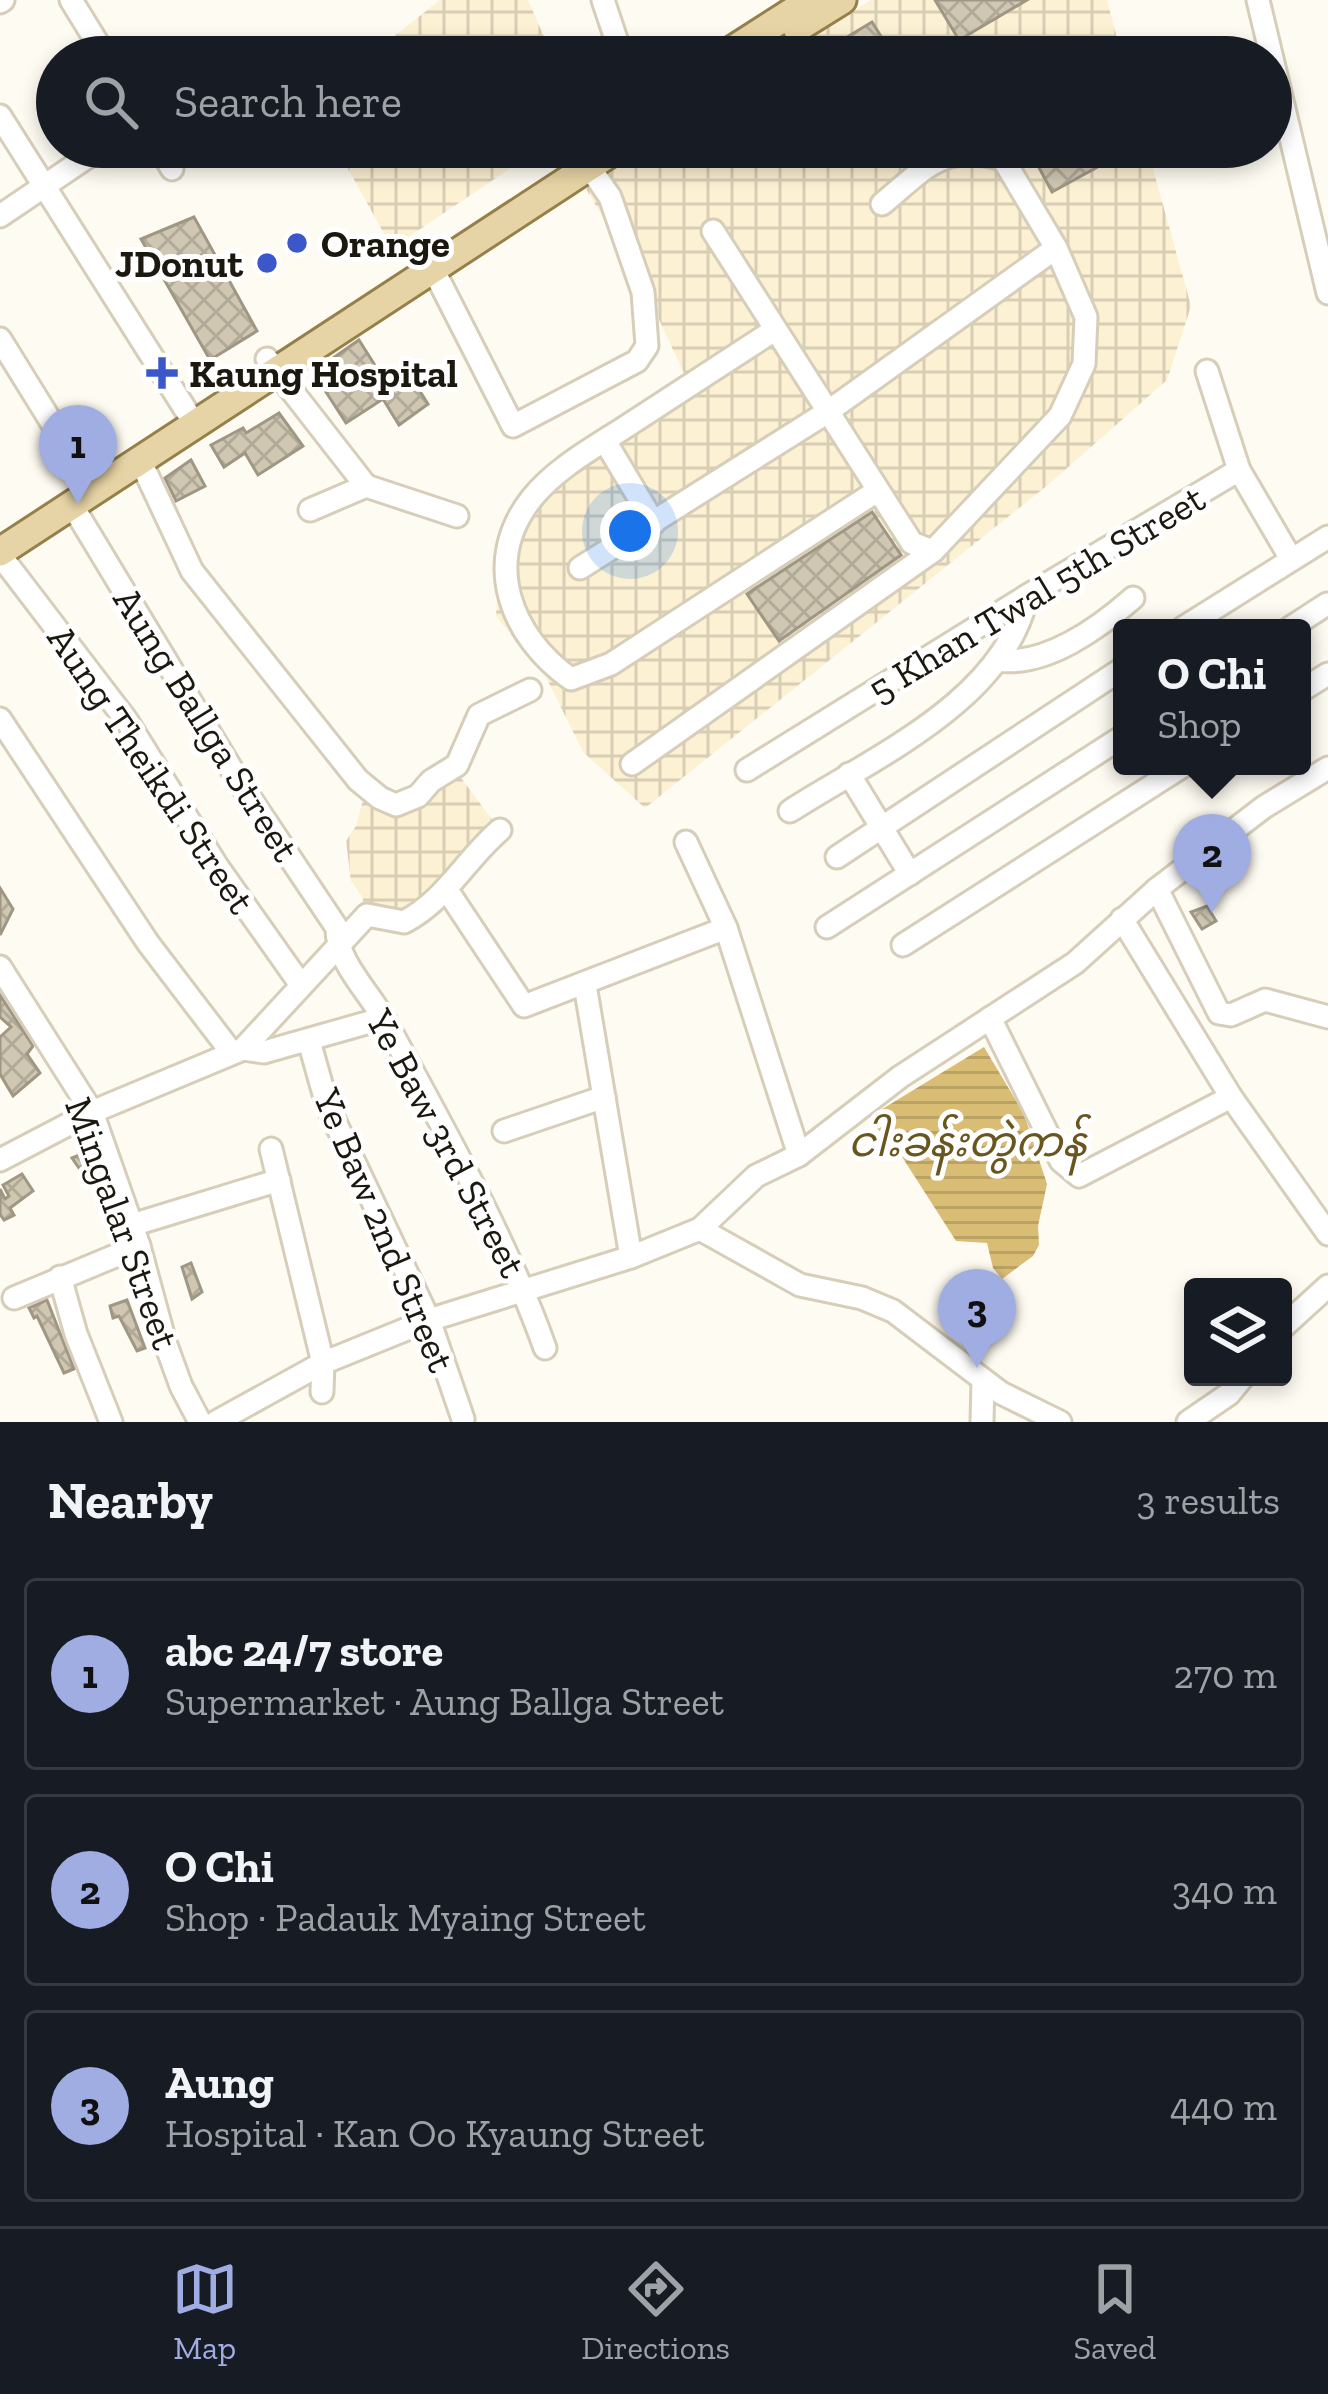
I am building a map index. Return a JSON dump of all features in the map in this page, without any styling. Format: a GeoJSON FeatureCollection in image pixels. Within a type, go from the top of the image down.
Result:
{"type":"FeatureCollection","features":[{"type":"Feature","properties":{"kind":"main road"},"geometry":{"type":"LineString","coordinates":[[762,36],[811,0]]}},
{"type":"Feature","properties":{"kind":"main road"},"geometry":{"type":"LineString","coordinates":[[773,36],[842,0]]}},
{"type":"Feature","properties":{"kind":"main road"},"geometry":{"type":"LineString","coordinates":[[0,554],[566,168]]}},
{"type":"Feature","properties":{"kind":"main road"},"geometry":{"type":"LineString","coordinates":[[0,534],[187,412],[431,267],[567,168]]}},
{"type":"Feature","properties":{"kind":"street"},"geometry":{"type":"LineString","coordinates":[[71,0],[93,36]]}},
{"type":"Feature","properties":{"kind":"street"},"geometry":{"type":"LineString","coordinates":[[603,0],[615,36]]}},
{"type":"Feature","properties":{"kind":"street"},"geometry":{"type":"LineString","coordinates":[[1258,0],[1267,36]]}},
{"type":"Feature","properties":{"kind":"street"},"geometry":{"type":"LineString","coordinates":[[0,116],[187,412]]}},
{"type":"Feature","properties":{"kind":"street"},"geometry":{"type":"LineString","coordinates":[[1292,142],[1328,293]]}},
{"type":"Feature","properties":{"kind":"street"},"geometry":{"type":"LineString","coordinates":[[0,216],[71,168]]}},
{"type":"Feature","properties":{"kind":"street"},"geometry":{"type":"LineString","coordinates":[[431,267],[513,426],[637,361],[647,346],[643,292],[610,197],[593,168]]}},
{"type":"Feature","properties":{"kind":"street"},"geometry":{"type":"LineString","coordinates":[[882,204],[926,168]]}},
{"type":"Feature","properties":{"kind":"street"},"geometry":{"type":"LineString","coordinates":[[632,764],[933,551],[1060,416],[1084,364],[1086,317],[1056,248],[1008,168]]}},
{"type":"Feature","properties":{"kind":"street"},"geometry":{"type":"LineString","coordinates":[[712,231],[912,543],[933,551]]}},
{"type":"Feature","properties":{"kind":"street"},"geometry":{"type":"LineString","coordinates":[[580,568],[826,412],[1056,248]]}},
{"type":"Feature","properties":{"kind":"street"},"geometry":{"type":"LineString","coordinates":[[773,331],[572,462],[531,499],[511,539],[504,579],[519,624],[547,662],[571,679],[611,664],[877,491]]}},
{"type":"Feature","properties":{"kind":"street"},"geometry":{"type":"LineString","coordinates":[[0,339],[86,478]]}},
{"type":"Feature","properties":{"kind":"street"},"geometry":{"type":"LineString","coordinates":[[271,366],[366,486],[457,516]]}},
{"type":"Feature","properties":{"kind":"street"},"geometry":{"type":"LineString","coordinates":[[1207,371],[1239,470]]}},
{"type":"Feature","properties":{"kind":"street"},"geometry":{"type":"LineString","coordinates":[[605,440],[654,523]]}},
{"type":"Feature","properties":{"kind":"street"},"geometry":{"type":"LineString","coordinates":[[140,460],[192,571],[358,780],[380,798],[396,805],[418,796],[464,756],[479,716],[530,690]]}},
{"type":"Feature","properties":{"kind":"street","name":"5 Khan Twal 5th Street"},"geometry":{"type":"LineString","coordinates":[[747,770],[1239,470],[1290,557]]}},
{"type":"Feature","properties":{"kind":"street"},"geometry":{"type":"LineString","coordinates":[[310,510],[366,486]]}},
{"type":"Feature","properties":{"kind":"street","name":"Aung Ballga Street"},"geometry":{"type":"LineString","coordinates":[[73,505],[238,781],[337,928],[336,944]]}},
{"type":"Feature","properties":{"kind":"street"},"geometry":{"type":"LineString","coordinates":[[1197,619],[1328,537]]}},
{"type":"Feature","properties":{"kind":"street","name":"Aung Theikdi Street"},"geometry":{"type":"LineString","coordinates":[[0,554],[127,721],[217,866],[301,985]]}},
{"type":"Feature","properties":{"kind":"street"},"geometry":{"type":"LineString","coordinates":[[790,812],[949,710],[991,672],[1021,625],[1027,596]]}},
{"type":"Feature","properties":{"kind":"street"},"geometry":{"type":"LineString","coordinates":[[998,660],[1015,663],[1080,637],[1133,598]]}},
{"type":"Feature","properties":{"kind":"street"},"geometry":{"type":"LineString","coordinates":[[837,857],[1113,675]]}},
{"type":"Feature","properties":{"kind":"street"},"geometry":{"type":"LineString","coordinates":[[0,719],[148,943],[237,1051],[264,1052],[384,1018]]}},
{"type":"Feature","properties":{"kind":"street"},"geometry":{"type":"LineString","coordinates":[[827,927],[1113,743]]}},
{"type":"Feature","properties":{"kind":"street"},"geometry":{"type":"LineString","coordinates":[[216,1422],[323,1364],[429,1320],[631,1257],[700,1229],[756,1176],[799,1155],[900,1077],[1075,963],[1157,889],[1264,807],[1328,768]]}},
{"type":"Feature","properties":{"kind":"street"},"geometry":{"type":"LineString","coordinates":[[849,774],[910,874]]}},
{"type":"Feature","properties":{"kind":"street"},"geometry":{"type":"LineString","coordinates":[[903,945],[1170,775]]}},
{"type":"Feature","properties":{"kind":"street"},"geometry":{"type":"LineString","coordinates":[[0,1160],[92,1112],[237,1051],[367,915],[404,922],[436,903],[476,851],[500,830]]}},
{"type":"Feature","properties":{"kind":"street"},"geometry":{"type":"LineString","coordinates":[[686,842],[726,928],[799,1155]]}},
{"type":"Feature","properties":{"kind":"street"},"geometry":{"type":"LineString","coordinates":[[1157,889],[1219,1013],[1231,1016],[1265,1000],[1328,1017]]}},
{"type":"Feature","properties":{"kind":"street"},"geometry":{"type":"LineString","coordinates":[[446,890],[524,1006],[726,928]]}},
{"type":"Feature","properties":{"kind":"street"},"geometry":{"type":"LineString","coordinates":[[1122,919],[1231,1097],[1328,1234]]}},
{"type":"Feature","properties":{"kind":"street","name":"Ye Baw 3rd Street"},"geometry":{"type":"LineString","coordinates":[[336,944],[384,1018],[524,1289],[544,1348]]}},
{"type":"Feature","properties":{"kind":"street","name":"Mingalar Street"},"geometry":{"type":"LineString","coordinates":[[0,967],[92,1112],[136,1236],[165,1342],[200,1422]]}},
{"type":"Feature","properties":{"kind":"street"},"geometry":{"type":"LineString","coordinates":[[585,985],[631,1257]]}},
{"type":"Feature","properties":{"kind":"street"},"geometry":{"type":"LineString","coordinates":[[990,1018],[1061,1161],[1078,1176],[1231,1097]]}},
{"type":"Feature","properties":{"kind":"street","name":"Ye Baw 2nd Street"},"geometry":{"type":"LineString","coordinates":[[309,1041],[327,1105],[429,1320],[463,1419]]}},
{"type":"Feature","properties":{"kind":"street"},"geometry":{"type":"LineString","coordinates":[[504,1131],[604,1097]]}},
{"type":"Feature","properties":{"kind":"street"},"geometry":{"type":"LineString","coordinates":[[272,1149],[323,1364],[322,1392]]}},
{"type":"Feature","properties":{"kind":"street"},"geometry":{"type":"LineString","coordinates":[[14,1298],[136,1236],[279,1180]]}},
{"type":"Feature","properties":{"kind":"street"},"geometry":{"type":"LineString","coordinates":[[700,1229],[800,1285],[862,1298],[892,1312],[983,1381],[1060,1422]]}},
{"type":"Feature","properties":{"kind":"street"},"geometry":{"type":"LineString","coordinates":[[60,1277],[76,1334],[111,1422]]}},
{"type":"Feature","properties":{"kind":"street"},"geometry":{"type":"LineString","coordinates":[[1292,1320],[1328,1286]]}},
{"type":"Feature","properties":{"kind":"street"},"geometry":{"type":"LineString","coordinates":[[982,1422],[983,1381]]}},
{"type":"Feature","properties":{"kind":"street"},"geometry":{"type":"LineString","coordinates":[[1189,1422],[1235,1386]]}},
{"type":"Feature","properties":{"kind":"shaded area"},"geometry":{"type":"Polygon","coordinates":[[[440,0],[528,0],[544,36],[395,36],[440,0]]]}},
{"type":"Feature","properties":{"kind":"shaded area"},"geometry":{"type":"Polygon","coordinates":[[[871,0],[1107,0],[1116,36],[812,36],[871,0]]]}},
{"type":"Feature","properties":{"kind":"shaded area"},"geometry":{"type":"Polygon","coordinates":[[[348,168],[511,168],[392,248],[348,168]]]}},
{"type":"Feature","properties":{"kind":"shaded area"},"geometry":{"type":"Polygon","coordinates":[[[615,168],[1153,168],[1191,306],[1167,380],[1049,484],[645,808],[583,752],[547,679],[496,616],[501,535],[521,498],[690,386],[640,279],[586,189],[615,168]]]}},
{"type":"Feature","properties":{"kind":"shaded area"},"geometry":{"type":"Polygon","coordinates":[[[455,770],[500,830],[410,919],[362,909],[363,898],[351,881],[346,841],[363,800],[376,788],[403,807],[455,770]]]}},
{"type":"Feature","properties":{"kind":"water","name":"ငါးခန်းတွဲကန်"},"geometry":{"type":"Polygon","coordinates":[[[984,1047],[1024,1114],[1047,1184],[1039,1245],[1033,1256],[1002,1279],[993,1268],[987,1243],[956,1241],[897,1149],[871,1122],[879,1111],[984,1047]]]}},
{"type":"Feature","properties":{"kind":"building"},"geometry":{"type":"Polygon","coordinates":[[[935,0],[1027,0],[966,36],[957,36],[935,0]]]}},
{"type":"Feature","properties":{"kind":"building"},"geometry":{"type":"Polygon","coordinates":[[[872,22],[881,36],[849,36],[872,22]]]}},
{"type":"Feature","properties":{"kind":"building"},"geometry":{"type":"Polygon","coordinates":[[[1039,168],[1096,168],[1052,192],[1039,168]]]}},
{"type":"Feature","properties":{"kind":"building"},"geometry":{"type":"Polygon","coordinates":[[[194,217],[257,331],[210,360],[141,239],[194,217]]]}},
{"type":"Feature","properties":{"kind":"building"},"geometry":{"type":"Polygon","coordinates":[[[359,340],[383,378],[403,364],[428,404],[399,425],[383,399],[346,423],[313,372],[359,340]]]}},
{"type":"Feature","properties":{"kind":"building"},"geometry":{"type":"Polygon","coordinates":[[[279,413],[303,446],[258,475],[245,453],[224,467],[211,445],[243,428],[246,433],[279,413]]]}},
{"type":"Feature","properties":{"kind":"building"},"geometry":{"type":"Polygon","coordinates":[[[191,460],[205,486],[176,501],[165,478],[191,460]]]}},
{"type":"Feature","properties":{"kind":"building"},"geometry":{"type":"Polygon","coordinates":[[[872,512],[901,555],[779,641],[747,594],[872,512]]]}},
{"type":"Feature","properties":{"kind":"building"},"geometry":{"type":"Polygon","coordinates":[[[0,888],[13,909],[0,935],[0,888]]]}},
{"type":"Feature","properties":{"kind":"building"},"geometry":{"type":"Polygon","coordinates":[[[1207,906],[1216,921],[1202,929],[1191,912],[1207,906]]]}},
{"type":"Feature","properties":{"kind":"building"},"geometry":{"type":"Polygon","coordinates":[[[0,995],[33,1046],[27,1054],[40,1073],[13,1096],[0,1074],[0,1037],[11,1027],[0,1017],[0,995]]]}},
{"type":"Feature","properties":{"kind":"building"},"geometry":{"type":"Polygon","coordinates":[[[84,1133],[97,1170],[89,1162],[79,1168],[72,1158],[82,1154],[75,1138],[84,1133]]]}},
{"type":"Feature","properties":{"kind":"building"},"geometry":{"type":"Polygon","coordinates":[[[22,1174],[33,1191],[10,1208],[14,1215],[4,1220],[0,1189],[5,1199],[9,1196],[3,1185],[22,1174]]]}},
{"type":"Feature","properties":{"kind":"building"},"geometry":{"type":"Polygon","coordinates":[[[191,1263],[202,1292],[192,1299],[182,1267],[191,1263]]]}},
{"type":"Feature","properties":{"kind":"building"},"geometry":{"type":"Polygon","coordinates":[[[47,1300],[74,1369],[64,1373],[29,1308],[47,1300]]]}},
{"type":"Feature","properties":{"kind":"building"},"geometry":{"type":"Polygon","coordinates":[[[127,1300],[145,1348],[137,1351],[119,1316],[113,1318],[110,1306],[127,1300]]]}},
{"type":"Feature","properties":{"kind":"place","name":"Orange"},"geometry":{"type":"Point","coordinates":[297,243]}},
{"type":"Feature","properties":{"kind":"place","name":"JDonut"},"geometry":{"type":"Point","coordinates":[267,263]}},
{"type":"Feature","properties":{"kind":"place","name":"Kaung Hospital"},"geometry":{"type":"Point","coordinates":[162,373]}},
{"type":"Feature","properties":{"kind":"place","name":"abc 24/7 store"},"geometry":{"type":"Point","coordinates":[78,504]}},
{"type":"Feature","properties":{"kind":"place","name":"O Chi"},"geometry":{"type":"Point","coordinates":[1212,913]}},
{"type":"Feature","properties":{"kind":"place","name":"Aung"},"geometry":{"type":"Point","coordinates":[977,1368]}}]}
